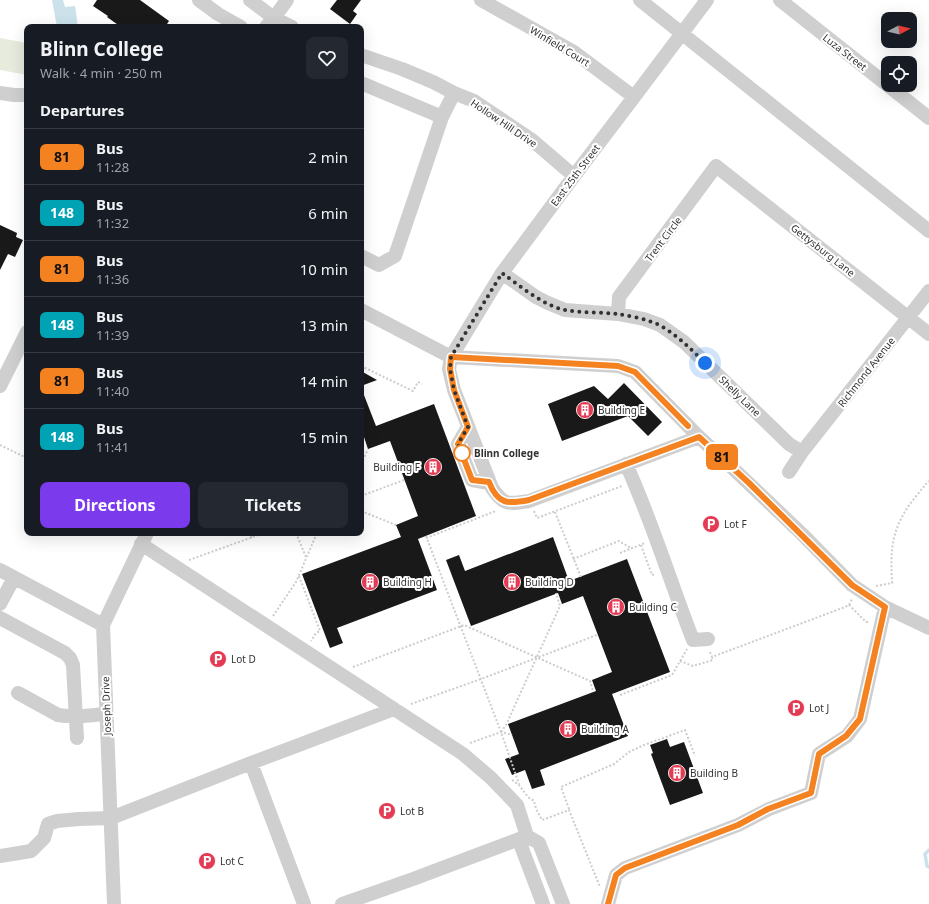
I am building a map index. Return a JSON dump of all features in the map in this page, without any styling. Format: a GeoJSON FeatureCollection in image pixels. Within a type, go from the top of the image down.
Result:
{"type":"FeatureCollection","features":[{"type":"Feature","properties":{"kind":"street"},"geometry":{"type":"LineString","coordinates":[[199,0],[218,14],[236,24]]}},
{"type":"Feature","properties":{"kind":"street"},"geometry":{"type":"LineString","coordinates":[[250,0],[270,22],[286,0]]}},
{"type":"Feature","properties":{"kind":"street","name":"Winfield Court"},"geometry":{"type":"LineString","coordinates":[[481,0],[574,52],[634,97]]}},
{"type":"Feature","properties":{"kind":"street"},"geometry":{"type":"LineString","coordinates":[[640,0],[929,231]]}},
{"type":"Feature","properties":{"kind":"street","name":"East 25th Street"},"geometry":{"type":"LineString","coordinates":[[451,357],[502,273],[707,0]]}},
{"type":"Feature","properties":{"kind":"street","name":"Luza Street"},"geometry":{"type":"LineString","coordinates":[[780,0],[929,118]]}},
{"type":"Feature","properties":{"kind":"street","name":"Hollow Hill Drive"},"geometry":{"type":"LineString","coordinates":[[364,56],[402,69],[454,93],[474,100],[532,140],[574,176]]}},
{"type":"Feature","properties":{"kind":"street"},"geometry":{"type":"LineString","coordinates":[[364,85],[442,117]]}},
{"type":"Feature","properties":{"kind":"street"},"geometry":{"type":"LineString","coordinates":[[0,93],[24,95]]}},
{"type":"Feature","properties":{"kind":"street"},"geometry":{"type":"LineString","coordinates":[[364,258],[379,265],[395,256],[442,117],[454,93]]}},
{"type":"Feature","properties":{"kind":"street","name":"Trent Circle"},"geometry":{"type":"LineString","coordinates":[[618,314],[619,298],[716,166]]}},
{"type":"Feature","properties":{"kind":"street","name":"Gettysburg Lane"},"geometry":{"type":"LineString","coordinates":[[716,166],[929,334]]}},
{"type":"Feature","properties":{"kind":"street","name":"Shelly Lane"},"geometry":{"type":"LineString","coordinates":[[502,273],[536,297],[565,310],[618,314],[660,325],[684,342],[789,444],[802,452]]}},
{"type":"Feature","properties":{"kind":"street","name":"Richmond Avenue"},"geometry":{"type":"LineString","coordinates":[[788,472],[802,452],[929,291]]}},
{"type":"Feature","properties":{"kind":"street"},"geometry":{"type":"LineString","coordinates":[[364,312],[451,357],[618,366],[635,372],[699,437],[749,483],[852,585],[885,607],[929,628]]}},
{"type":"Feature","properties":{"kind":"street"},"geometry":{"type":"LineString","coordinates":[[0,386],[24,338]]}},
{"type":"Feature","properties":{"kind":"street"},"geometry":{"type":"LineString","coordinates":[[451,357],[450,369],[454,390],[489,482],[499,498],[507,502],[513,503],[529,500],[699,437]]}},
{"type":"Feature","properties":{"kind":"street"},"geometry":{"type":"LineString","coordinates":[[626,464],[650,522],[693,640],[709,644]]}},
{"type":"Feature","properties":{"kind":"street"},"geometry":{"type":"LineString","coordinates":[[0,570],[103,625],[144,538],[401,708],[463,754],[491,778],[517,805],[527,836],[539,843],[563,904]]}},
{"type":"Feature","properties":{"kind":"street"},"geometry":{"type":"LineString","coordinates":[[0,604],[14,578]]}},
{"type":"Feature","properties":{"kind":"street"},"geometry":{"type":"LineString","coordinates":[[608,904],[616,875],[625,868],[738,825],[768,809],[811,793],[819,754],[846,736],[860,719],[885,607]]}},
{"type":"Feature","properties":{"kind":"street"},"geometry":{"type":"LineString","coordinates":[[0,618],[65,653],[70,658],[73,665],[77,738]]}},
{"type":"Feature","properties":{"kind":"street","name":"Joseph Drive"},"geometry":{"type":"LineString","coordinates":[[103,625],[114,904]]}},
{"type":"Feature","properties":{"kind":"street"},"geometry":{"type":"LineString","coordinates":[[18,693],[58,715],[76,716],[106,714]]}},
{"type":"Feature","properties":{"kind":"street"},"geometry":{"type":"LineString","coordinates":[[0,856],[31,851],[44,838],[48,824],[57,821],[79,818],[111,818],[251,763],[401,708]]}},
{"type":"Feature","properties":{"kind":"street"},"geometry":{"type":"LineString","coordinates":[[251,763],[304,904]]}},
{"type":"Feature","properties":{"kind":"street"},"geometry":{"type":"LineString","coordinates":[[342,904],[527,836]]}},
{"type":"Feature","properties":{"kind":"street"},"geometry":{"type":"LineString","coordinates":[[527,836],[521,846],[543,904]]}},
{"type":"Feature","properties":{"kind":"path"},"geometry":{"type":"LineString","coordinates":[[364,367],[413,391],[418,382],[422,384]]}},
{"type":"Feature","properties":{"kind":"path"},"geometry":{"type":"LineString","coordinates":[[0,445],[24,457]]}},
{"type":"Feature","properties":{"kind":"path"},"geometry":{"type":"LineString","coordinates":[[364,458],[368,449]]}},
{"type":"Feature","properties":{"kind":"path"},"geometry":{"type":"LineString","coordinates":[[364,495],[404,480]]}},
{"type":"Feature","properties":{"kind":"path"},"geometry":{"type":"LineString","coordinates":[[874,586],[892,583],[891,554],[896,531],[902,516],[929,481]]}},
{"type":"Feature","properties":{"kind":"path"},"geometry":{"type":"LineString","coordinates":[[528,511],[534,510],[537,518],[623,486],[622,482]]}},
{"type":"Feature","properties":{"kind":"path"},"geometry":{"type":"LineString","coordinates":[[501,509],[426,537],[520,785]]}},
{"type":"Feature","properties":{"kind":"path"},"geometry":{"type":"LineString","coordinates":[[364,512],[396,525]]}},
{"type":"Feature","properties":{"kind":"path"},"geometry":{"type":"LineString","coordinates":[[555,512],[581,577]]}},
{"type":"Feature","properties":{"kind":"path"},"geometry":{"type":"LineString","coordinates":[[184,562],[256,536]]}},
{"type":"Feature","properties":{"kind":"path"},"geometry":{"type":"LineString","coordinates":[[297,536],[306,557]]}},
{"type":"Feature","properties":{"kind":"path"},"geometry":{"type":"LineString","coordinates":[[270,621],[296,582],[316,536]]}},
{"type":"Feature","properties":{"kind":"path"},"geometry":{"type":"LineString","coordinates":[[620,553],[645,544],[642,536]]}},
{"type":"Feature","properties":{"kind":"path"},"geometry":{"type":"LineString","coordinates":[[574,559],[619,541],[632,548]]}},
{"type":"Feature","properties":{"kind":"path"},"geometry":{"type":"LineString","coordinates":[[641,545],[652,575],[657,573]]}},
{"type":"Feature","properties":{"kind":"path"},"geometry":{"type":"LineString","coordinates":[[299,576],[320,631],[316,633],[308,646]]}},
{"type":"Feature","properties":{"kind":"path"},"geometry":{"type":"LineString","coordinates":[[468,744],[501,732],[506,725],[560,606],[556,593]]}},
{"type":"Feature","properties":{"kind":"path"},"geometry":{"type":"LineString","coordinates":[[712,657],[849,605],[853,596]]}},
{"type":"Feature","properties":{"kind":"path"},"geometry":{"type":"LineString","coordinates":[[849,605],[866,622],[874,623]]}},
{"type":"Feature","properties":{"kind":"path"},"geometry":{"type":"LineString","coordinates":[[352,668],[464,625],[590,681],[593,692]]}},
{"type":"Feature","properties":{"kind":"path"},"geometry":{"type":"LineString","coordinates":[[401,708],[598,635]]}},
{"type":"Feature","properties":{"kind":"path"},"geometry":{"type":"LineString","coordinates":[[680,661],[693,666],[713,660],[709,644]]}},
{"type":"Feature","properties":{"kind":"path"},"geometry":{"type":"LineString","coordinates":[[620,695],[672,675],[688,646]]}},
{"type":"Feature","properties":{"kind":"path"},"geometry":{"type":"LineString","coordinates":[[569,810],[561,787],[614,764],[630,752],[644,745],[685,730],[695,756]]}},
{"type":"Feature","properties":{"kind":"path"},"geometry":{"type":"LineString","coordinates":[[501,732],[512,735]]}},
{"type":"Feature","properties":{"kind":"shaded area"},"geometry":{"type":"Polygon","coordinates":[[[0,38],[24,42],[24,74],[0,70],[0,38]]]}},
{"type":"Feature","properties":{"kind":"water"},"geometry":{"type":"Polygon","coordinates":[[[52,0],[63,0],[65,7],[75,6],[78,24],[56,24],[52,0]]]}},
{"type":"Feature","properties":{"kind":"building"},"geometry":{"type":"Polygon","coordinates":[[[97,0],[140,0],[169,21],[167,24],[117,24],[93,6],[97,0]]]}},
{"type":"Feature","properties":{"kind":"building"},"geometry":{"type":"Polygon","coordinates":[[[337,0],[361,0],[353,11],[357,14],[350,24],[330,9],[337,0]]]}},
{"type":"Feature","properties":{"kind":"building"},"geometry":{"type":"Polygon","coordinates":[[[0,225],[17,233],[16,237],[23,240],[15,257],[8,254],[0,270],[0,225]]]}},
{"type":"Feature","properties":{"kind":"building"},"geometry":{"type":"Polygon","coordinates":[[[364,373],[377,380],[364,385],[364,373]]]}},
{"type":"Feature","properties":{"kind":"building","name":"Building E"},"geometry":{"type":"Polygon","coordinates":[[[624,383],[662,422],[648,436],[628,416],[562,441],[548,404],[594,386],[608,399],[624,383]]]}},
{"type":"Feature","properties":{"kind":"building"},"geometry":{"type":"Polygon","coordinates":[[[364,395],[376,426],[434,404],[476,516],[418,539],[437,590],[337,628],[343,643],[330,648],[302,574],[401,537],[396,525],[418,516],[390,441],[368,449],[364,437],[364,395]]]}},
{"type":"Feature","properties":{"kind":"building"},"geometry":{"type":"Polygon","coordinates":[[[553,537],[569,581],[627,559],[670,672],[612,694],[628,736],[540,770],[545,785],[532,789],[525,770],[512,775],[505,759],[519,754],[508,724],[596,691],[592,680],[612,672],[583,596],[562,604],[558,593],[471,626],[446,560],[459,555],[465,571],[553,537]]]}},
{"type":"Feature","properties":{"kind":"building","name":"Building B"},"geometry":{"type":"Polygon","coordinates":[[[667,739],[670,747],[684,742],[703,793],[670,805],[651,754],[653,753],[650,745],[667,739]]]}},
{"type":"Feature","properties":{"kind":"waterway"},"geometry":{"type":"LineString","coordinates":[[929,850],[925,854],[927,866],[929,867]]}},
{"type":"Feature","properties":{"kind":"bus line","name":"81"},"geometry":{"type":"LineString","coordinates":[[608,904],[616,875],[625,868],[738,825],[768,809],[811,793],[819,754],[846,736],[860,719],[885,607],[852,585],[802,534],[699,437],[529,500],[513,503],[499,498],[489,482],[472,480],[458,444],[468,427],[454,390],[450,369],[451,357],[618,366],[635,372],[688,426]]}},
{"type":"Feature","properties":{"kind":"place","name":"Building E"},"geometry":{"type":"Point","coordinates":[585,410]}},
{"type":"Feature","properties":{"kind":"place","name":"Blinn College"},"geometry":{"type":"Point","coordinates":[462,453]}},
{"type":"Feature","properties":{"kind":"place","name":"Building F"},"geometry":{"type":"Point","coordinates":[433,467]}},
{"type":"Feature","properties":{"kind":"place","name":"Lot F"},"geometry":{"type":"Point","coordinates":[711,524]}},
{"type":"Feature","properties":{"kind":"place","name":"Building H"},"geometry":{"type":"Point","coordinates":[370,582]}},
{"type":"Feature","properties":{"kind":"place","name":"Building D"},"geometry":{"type":"Point","coordinates":[512,582]}},
{"type":"Feature","properties":{"kind":"place","name":"Building C"},"geometry":{"type":"Point","coordinates":[616,607]}},
{"type":"Feature","properties":{"kind":"place","name":"Lot D"},"geometry":{"type":"Point","coordinates":[218,659]}},
{"type":"Feature","properties":{"kind":"place","name":"Lot J"},"geometry":{"type":"Point","coordinates":[796,708]}},
{"type":"Feature","properties":{"kind":"place","name":"Building A"},"geometry":{"type":"Point","coordinates":[568,729]}},
{"type":"Feature","properties":{"kind":"place","name":"Building B"},"geometry":{"type":"Point","coordinates":[677,773]}},
{"type":"Feature","properties":{"kind":"place","name":"Lot B"},"geometry":{"type":"Point","coordinates":[387,811]}},
{"type":"Feature","properties":{"kind":"place","name":"Lot C"},"geometry":{"type":"Point","coordinates":[207,861]}},
{"type":"Feature","properties":{"kind":"route"},"geometry":{"type":"LineString","coordinates":[[462,453],[463,456],[458,444],[468,427],[454,390],[450,369],[451,357],[502,273],[536,297],[565,310],[618,314],[660,325],[684,342],[705,363]]}}]}
